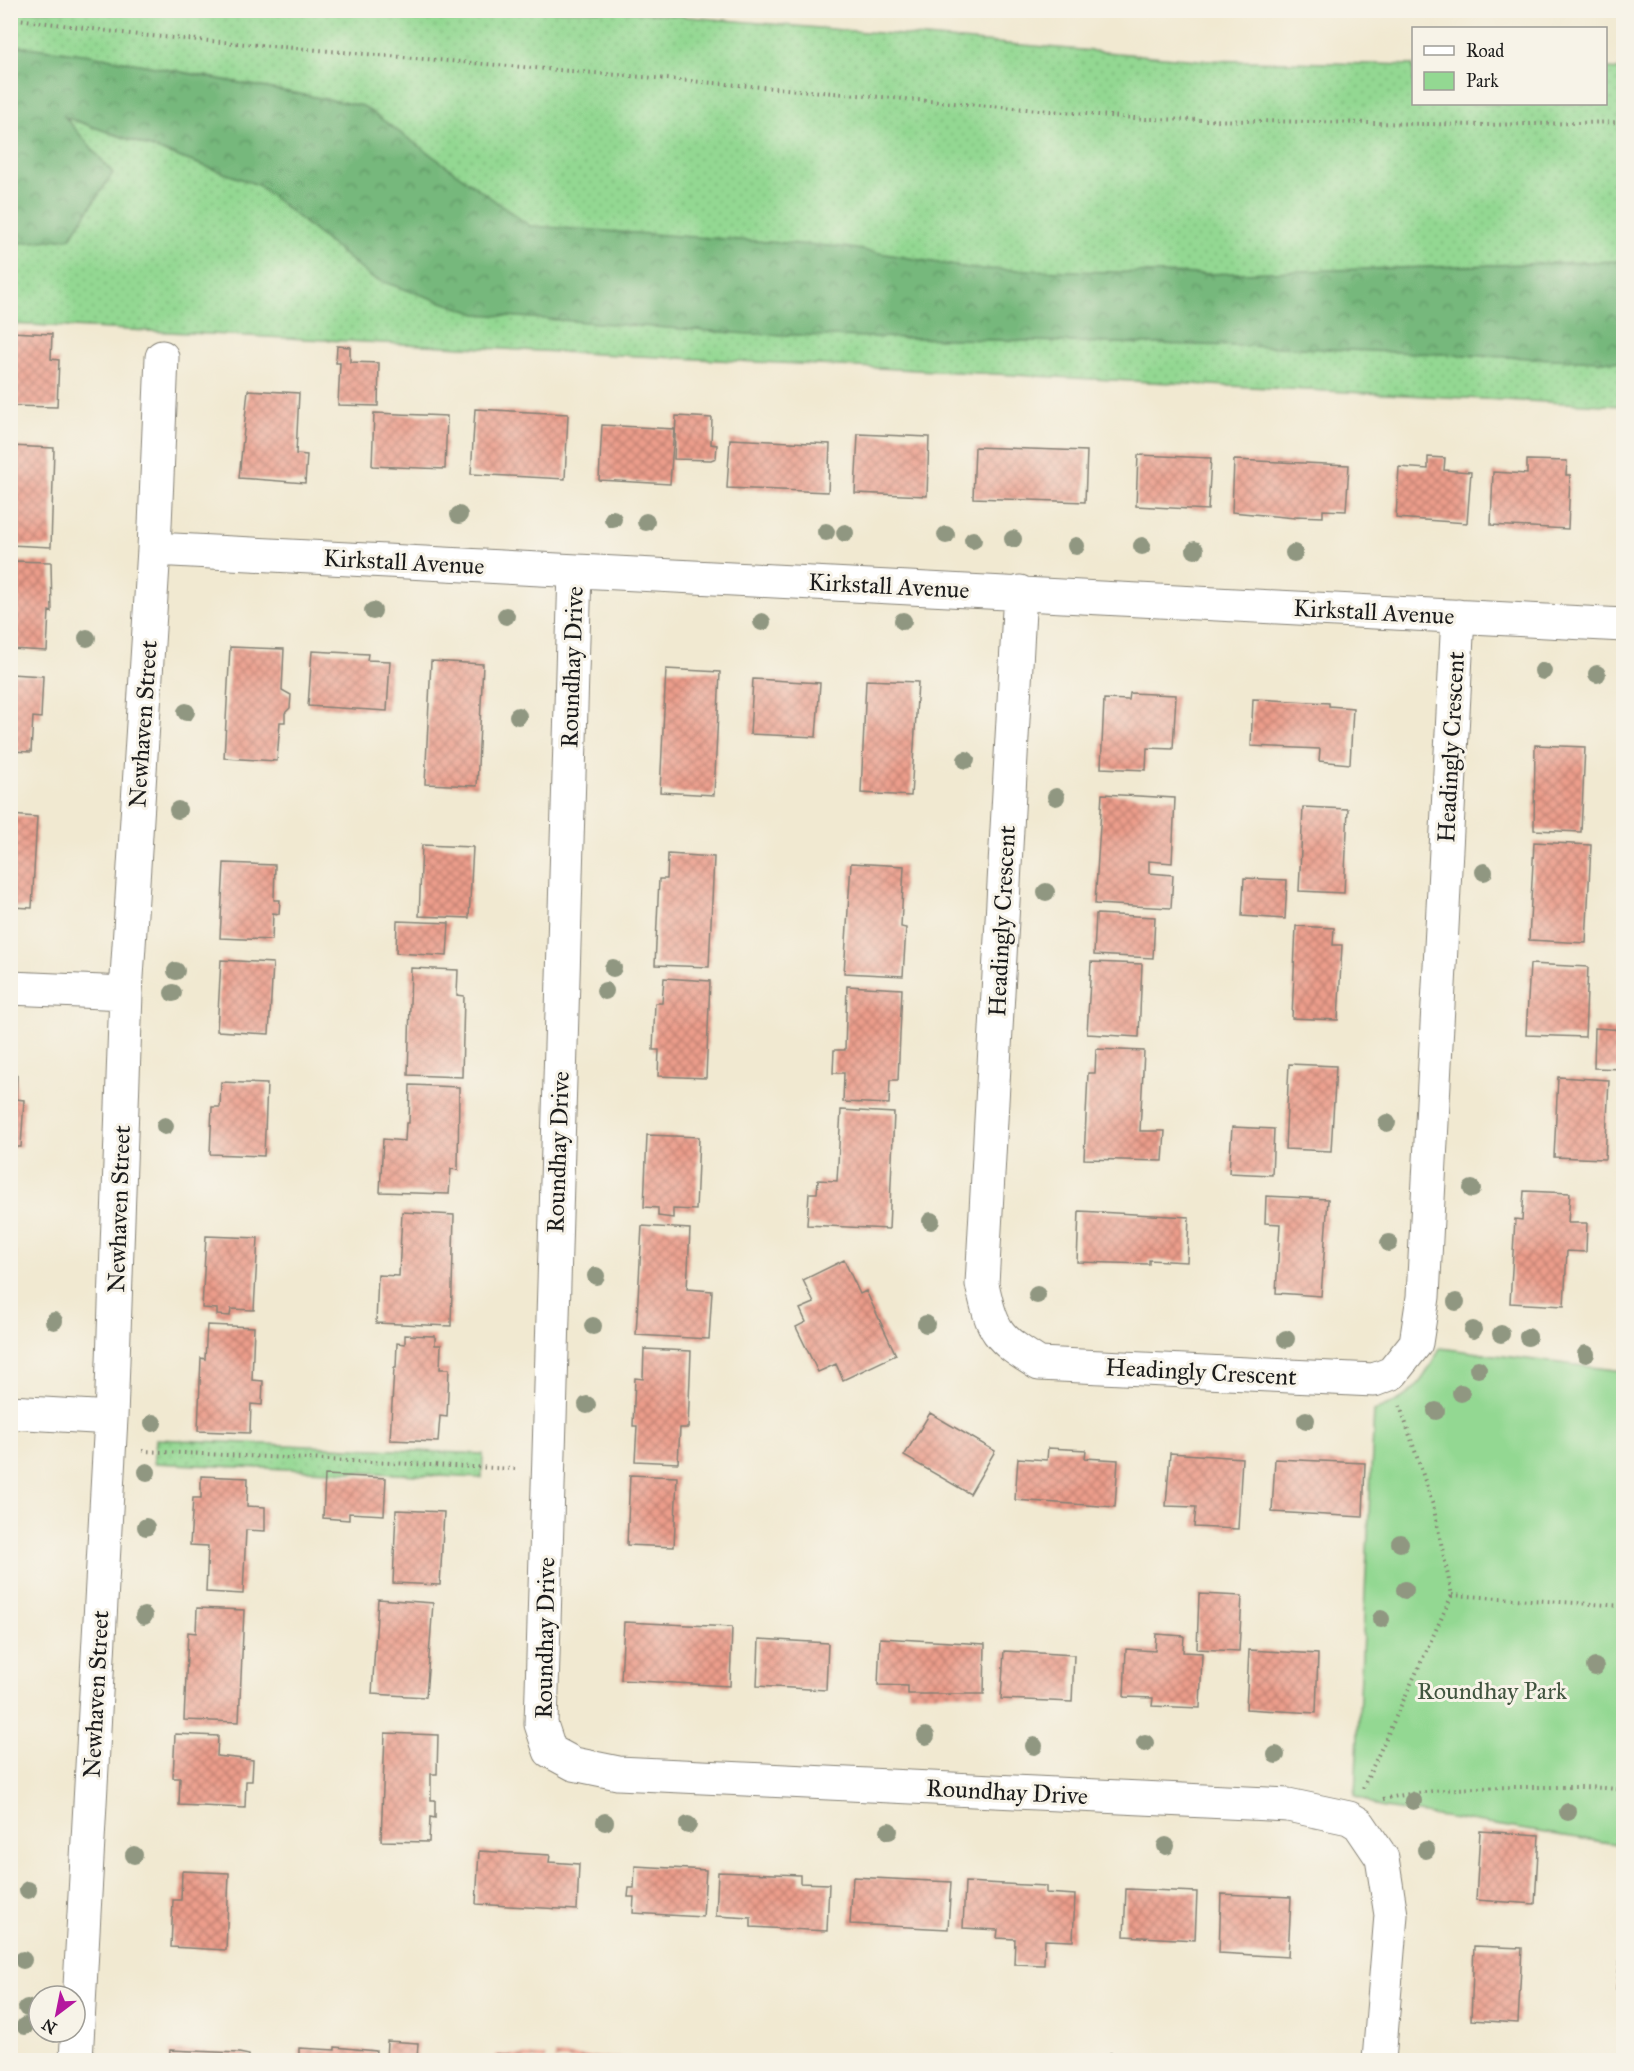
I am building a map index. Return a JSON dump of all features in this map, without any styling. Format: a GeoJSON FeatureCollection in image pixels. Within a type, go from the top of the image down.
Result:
{"type":"FeatureCollection","features":[{"type":"Feature","properties":{"kind":"street","name":"Newhaven Street"},"geometry":{"type":"LineString","coordinates":[[76,2061],[111,1418],[126,993],[154,549],[162,357]]}},
{"type":"Feature","properties":{"kind":"street","name":"Kirkstall Avenue"},"geometry":{"type":"LineString","coordinates":[[154,549],[1020,592],[1623,626]]}},
{"type":"Feature","properties":{"kind":"street","name":"Roundhay Drive"},"geometry":{"type":"LineString","coordinates":[[575,571],[541,1724],[550,1751],[574,1764],[618,1773],[1288,1805],[1349,1818]]}},
{"type":"Feature","properties":{"kind":"street","name":"Headingly Crescent"},"geometry":{"type":"LineString","coordinates":[[1020,592],[982,1284],[990,1321],[1007,1344],[1039,1364],[1374,1380],[1392,1372],[1416,1344],[1422,1297],[1458,616]]}},
{"type":"Feature","properties":{"kind":"street"},"geometry":{"type":"LineString","coordinates":[[10,988],[126,993]]}},
{"type":"Feature","properties":{"kind":"street"},"geometry":{"type":"LineString","coordinates":[[10,1412],[111,1418]]}},
{"type":"Feature","properties":{"kind":"street"},"geometry":{"type":"LineString","coordinates":[[1349,1818],[1359,1824],[1382,1858],[1391,1915],[1378,2061]]}},
{"type":"Feature","properties":{"kind":"path"},"geometry":{"type":"LineString","coordinates":[[10,18],[138,35],[1146,119],[1483,125],[1623,122]]}},
{"type":"Feature","properties":{"kind":"path"},"geometry":{"type":"LineString","coordinates":[[1349,1818],[1452,1595],[1433,1505],[1400,1405],[1374,1380]]}},
{"type":"Feature","properties":{"kind":"path"},"geometry":{"type":"LineString","coordinates":[[109,1450],[549,1470]]}},
{"type":"Feature","properties":{"kind":"path"},"geometry":{"type":"LineString","coordinates":[[1452,1595],[1623,1606]]}},
{"type":"Feature","properties":{"kind":"path"},"geometry":{"type":"LineString","coordinates":[[1349,1818],[1374,1801],[1418,1792],[1600,1786],[1623,1790]]}},
{"type":"Feature","properties":{"kind":"green space"},"geometry":{"type":"Polygon","coordinates":[[[11,11],[619,11],[1199,60],[1412,65],[1412,105],[1607,105],[1607,69],[1623,70],[1623,406],[11,324],[11,11]]]}},
{"type":"Feature","properties":{"kind":"green space"},"geometry":{"type":"Polygon","coordinates":[[[10,45],[91,55],[363,106],[530,226],[844,247],[974,269],[1206,274],[1623,261],[1623,362],[1279,347],[749,334],[477,314],[372,278],[258,185],[65,117],[113,173],[70,238],[11,244],[10,45]]]}},
{"type":"Feature","properties":{"kind":"green space","name":"Roundhay Park"},"geometry":{"type":"Polygon","coordinates":[[[1440,1348],[1623,1371],[1623,1845],[1379,1807],[1355,1795],[1374,1411],[1407,1395],[1421,1381],[1440,1348]]]}},
{"type":"Feature","properties":{"kind":"green space"},"geometry":{"type":"Polygon","coordinates":[[[156,1439],[483,1454],[482,1478],[154,1463],[156,1439]]]}},
{"type":"Feature","properties":{"kind":"building"},"geometry":{"type":"Polygon","coordinates":[[[10,332],[52,334],[51,359],[59,360],[57,407],[10,406],[10,332]]]}},
{"type":"Feature","properties":{"kind":"building"},"geometry":{"type":"Polygon","coordinates":[[[337,346],[350,347],[350,362],[379,363],[378,406],[338,405],[340,363],[336,363],[337,346]]]}},
{"type":"Feature","properties":{"kind":"building"},"geometry":{"type":"Polygon","coordinates":[[[248,390],[299,393],[296,454],[307,455],[305,483],[239,478],[248,390]]]}},
{"type":"Feature","properties":{"kind":"building"},"geometry":{"type":"Polygon","coordinates":[[[475,409],[568,414],[565,479],[471,474],[475,409]]]}},
{"type":"Feature","properties":{"kind":"building"},"geometry":{"type":"Polygon","coordinates":[[[374,413],[447,416],[445,469],[372,466],[374,413]]]}},
{"type":"Feature","properties":{"kind":"building"},"geometry":{"type":"Polygon","coordinates":[[[676,416],[712,418],[711,444],[717,445],[716,458],[711,460],[674,459],[676,416]]]}},
{"type":"Feature","properties":{"kind":"building"},"geometry":{"type":"Polygon","coordinates":[[[602,425],[674,429],[670,484],[599,480],[602,425]]]}},
{"type":"Feature","properties":{"kind":"building"},"geometry":{"type":"Polygon","coordinates":[[[858,434],[929,437],[927,496],[855,493],[858,434]]]}},
{"type":"Feature","properties":{"kind":"building"},"geometry":{"type":"Polygon","coordinates":[[[730,439],[830,444],[828,492],[727,488],[730,439]]]}},
{"type":"Feature","properties":{"kind":"building"},"geometry":{"type":"Polygon","coordinates":[[[10,446],[54,448],[51,547],[10,545],[10,446]]]}},
{"type":"Feature","properties":{"kind":"building"},"geometry":{"type":"Polygon","coordinates":[[[975,447],[1087,451],[1085,502],[973,498],[975,447]]]}},
{"type":"Feature","properties":{"kind":"building"},"geometry":{"type":"Polygon","coordinates":[[[1138,455],[1211,458],[1208,510],[1136,506],[1138,455]]]}},
{"type":"Feature","properties":{"kind":"building"},"geometry":{"type":"Polygon","coordinates":[[[1428,457],[1445,458],[1444,470],[1471,472],[1467,523],[1396,518],[1399,467],[1428,469],[1428,457]]]}},
{"type":"Feature","properties":{"kind":"building"},"geometry":{"type":"Polygon","coordinates":[[[1234,460],[1349,465],[1346,511],[1323,510],[1323,517],[1295,516],[1295,518],[1232,512],[1234,460]]]}},
{"type":"Feature","properties":{"kind":"building"},"geometry":{"type":"Polygon","coordinates":[[[1527,460],[1567,461],[1566,475],[1570,475],[1568,529],[1491,525],[1493,472],[1527,474],[1527,460]]]}},
{"type":"Feature","properties":{"kind":"building"},"geometry":{"type":"Polygon","coordinates":[[[10,561],[51,562],[52,612],[49,611],[47,651],[10,649],[10,561]]]}},
{"type":"Feature","properties":{"kind":"building"},"geometry":{"type":"Polygon","coordinates":[[[230,647],[284,649],[282,690],[291,695],[290,708],[285,713],[285,722],[280,722],[277,761],[224,758],[230,647]]]}},
{"type":"Feature","properties":{"kind":"building"},"geometry":{"type":"Polygon","coordinates":[[[312,651],[368,654],[367,660],[390,661],[387,711],[308,706],[312,651]]]}},
{"type":"Feature","properties":{"kind":"building"},"geometry":{"type":"Polygon","coordinates":[[[431,661],[483,664],[477,786],[425,784],[431,661]]]}},
{"type":"Feature","properties":{"kind":"building"},"geometry":{"type":"Polygon","coordinates":[[[666,669],[720,672],[714,795],[660,792],[666,669]]]}},
{"type":"Feature","properties":{"kind":"building"},"geometry":{"type":"Polygon","coordinates":[[[10,674],[43,676],[41,718],[33,717],[31,752],[10,751],[10,674]]]}},
{"type":"Feature","properties":{"kind":"building"},"geometry":{"type":"Polygon","coordinates":[[[753,679],[820,683],[816,737],[750,734],[753,679]]]}},
{"type":"Feature","properties":{"kind":"building"},"geometry":{"type":"Polygon","coordinates":[[[866,680],[918,682],[911,796],[861,793],[866,680]]]}},
{"type":"Feature","properties":{"kind":"building"},"geometry":{"type":"Polygon","coordinates":[[[1130,693],[1176,695],[1173,749],[1147,748],[1146,770],[1101,768],[1104,699],[1129,700],[1130,693]]]}},
{"type":"Feature","properties":{"kind":"building"},"geometry":{"type":"Polygon","coordinates":[[[1253,699],[1329,703],[1329,706],[1353,708],[1350,764],[1319,761],[1320,749],[1251,746],[1253,699]]]}},
{"type":"Feature","properties":{"kind":"building"},"geometry":{"type":"Polygon","coordinates":[[[1535,745],[1585,747],[1581,832],[1534,830],[1535,745]]]}},
{"type":"Feature","properties":{"kind":"building"},"geometry":{"type":"Polygon","coordinates":[[[1102,794],[1175,798],[1172,863],[1149,861],[1149,873],[1173,875],[1171,908],[1095,904],[1102,794]]]}},
{"type":"Feature","properties":{"kind":"building"},"geometry":{"type":"Polygon","coordinates":[[[1303,807],[1348,809],[1344,893],[1299,891],[1303,807]]]}},
{"type":"Feature","properties":{"kind":"building"},"geometry":{"type":"Polygon","coordinates":[[[10,815],[37,817],[32,908],[10,907],[10,815]]]}},
{"type":"Feature","properties":{"kind":"building"},"geometry":{"type":"Polygon","coordinates":[[[1534,842],[1591,845],[1586,943],[1529,940],[1534,842]]]}},
{"type":"Feature","properties":{"kind":"building"},"geometry":{"type":"Polygon","coordinates":[[[422,845],[473,847],[469,918],[419,916],[422,845]]]}},
{"type":"Feature","properties":{"kind":"building"},"geometry":{"type":"Polygon","coordinates":[[[668,854],[714,857],[709,967],[655,965],[659,879],[667,879],[668,854]]]}},
{"type":"Feature","properties":{"kind":"building"},"geometry":{"type":"Polygon","coordinates":[[[224,863],[275,865],[274,900],[280,900],[279,914],[273,913],[272,940],[220,938],[224,863]]]}},
{"type":"Feature","properties":{"kind":"building"},"geometry":{"type":"Polygon","coordinates":[[[851,863],[904,866],[901,927],[906,928],[903,976],[844,973],[851,863]]]}},
{"type":"Feature","properties":{"kind":"building"},"geometry":{"type":"Polygon","coordinates":[[[1244,878],[1287,880],[1285,919],[1242,916],[1244,878]]]}},
{"type":"Feature","properties":{"kind":"building"},"geometry":{"type":"Polygon","coordinates":[[[1096,914],[1155,917],[1153,958],[1094,955],[1096,914]]]}},
{"type":"Feature","properties":{"kind":"building"},"geometry":{"type":"Polygon","coordinates":[[[397,921],[449,923],[447,956],[396,953],[397,921]]]}},
{"type":"Feature","properties":{"kind":"building"},"geometry":{"type":"Polygon","coordinates":[[[1296,926],[1334,928],[1333,945],[1342,945],[1338,1020],[1292,1018],[1296,926]]]}},
{"type":"Feature","properties":{"kind":"building"},"geometry":{"type":"Polygon","coordinates":[[[221,960],[273,963],[269,1034],[217,1031],[221,960]]]}},
{"type":"Feature","properties":{"kind":"building"},"geometry":{"type":"Polygon","coordinates":[[[1091,962],[1142,964],[1139,1037],[1087,1034],[1091,962]]]}},
{"type":"Feature","properties":{"kind":"building"},"geometry":{"type":"Polygon","coordinates":[[[1530,964],[1588,967],[1585,1037],[1526,1035],[1530,964]]]}},
{"type":"Feature","properties":{"kind":"building"},"geometry":{"type":"Polygon","coordinates":[[[411,968],[458,970],[457,995],[464,996],[462,1077],[408,1075],[411,968]]]}},
{"type":"Feature","properties":{"kind":"building"},"geometry":{"type":"Polygon","coordinates":[[[664,978],[710,981],[706,1078],[658,1076],[659,1050],[653,1050],[655,1003],[662,1003],[664,978]]]}},
{"type":"Feature","properties":{"kind":"building"},"geometry":{"type":"Polygon","coordinates":[[[847,986],[902,989],[898,1080],[890,1080],[889,1104],[843,1102],[844,1073],[833,1073],[834,1050],[845,1050],[847,986]]]}},
{"type":"Feature","properties":{"kind":"building"},"geometry":{"type":"Polygon","coordinates":[[[1595,1028],[1624,1030],[1624,1069],[1594,1068],[1595,1028]]]}},
{"type":"Feature","properties":{"kind":"building"},"geometry":{"type":"Polygon","coordinates":[[[1096,1049],[1144,1051],[1140,1131],[1165,1131],[1163,1161],[1084,1159],[1088,1073],[1095,1073],[1096,1049]]]}},
{"type":"Feature","properties":{"kind":"building"},"geometry":{"type":"Polygon","coordinates":[[[1289,1064],[1336,1066],[1331,1151],[1285,1149],[1289,1064]]]}},
{"type":"Feature","properties":{"kind":"building"},"geometry":{"type":"Polygon","coordinates":[[[10,1074],[17,1075],[16,1099],[24,1100],[21,1147],[10,1147],[10,1074]]]}},
{"type":"Feature","properties":{"kind":"building"},"geometry":{"type":"Polygon","coordinates":[[[1558,1077],[1609,1080],[1605,1159],[1554,1157],[1558,1077]]]}},
{"type":"Feature","properties":{"kind":"building"},"geometry":{"type":"Polygon","coordinates":[[[221,1082],[267,1084],[264,1156],[210,1154],[212,1107],[220,1107],[221,1082]]]}},
{"type":"Feature","properties":{"kind":"building"},"geometry":{"type":"Polygon","coordinates":[[[410,1085],[459,1087],[458,1170],[451,1169],[449,1194],[380,1192],[383,1139],[405,1141],[406,1123],[409,1123],[410,1085]]]}},
{"type":"Feature","properties":{"kind":"building"},"geometry":{"type":"Polygon","coordinates":[[[841,1110],[894,1113],[889,1229],[807,1225],[809,1193],[817,1193],[818,1180],[837,1181],[841,1110]]]}},
{"type":"Feature","properties":{"kind":"building"},"geometry":{"type":"Polygon","coordinates":[[[1232,1127],[1274,1129],[1272,1175],[1229,1173],[1232,1127]]]}},
{"type":"Feature","properties":{"kind":"building"},"geometry":{"type":"Polygon","coordinates":[[[647,1135],[699,1137],[696,1210],[673,1209],[673,1218],[658,1216],[658,1208],[644,1207],[647,1135]]]}},
{"type":"Feature","properties":{"kind":"building"},"geometry":{"type":"Polygon","coordinates":[[[1524,1191],[1570,1193],[1568,1223],[1587,1223],[1586,1252],[1567,1251],[1564,1306],[1510,1303],[1515,1219],[1522,1220],[1524,1191]]]}},
{"type":"Feature","properties":{"kind":"building"},"geometry":{"type":"Polygon","coordinates":[[[1266,1196],[1328,1199],[1321,1296],[1276,1293],[1280,1224],[1265,1223],[1266,1196]]]}},
{"type":"Feature","properties":{"kind":"building"},"geometry":{"type":"Polygon","coordinates":[[[1079,1211],[1189,1217],[1187,1262],[1149,1260],[1149,1264],[1077,1262],[1079,1211]]]}},
{"type":"Feature","properties":{"kind":"building"},"geometry":{"type":"Polygon","coordinates":[[[402,1212],[454,1215],[451,1326],[376,1323],[378,1275],[399,1276],[402,1212]]]}},
{"type":"Feature","properties":{"kind":"building"},"geometry":{"type":"Polygon","coordinates":[[[642,1226],[690,1229],[687,1289],[712,1291],[709,1339],[636,1335],[642,1226]]]}},
{"type":"Feature","properties":{"kind":"building"},"geometry":{"type":"Polygon","coordinates":[[[206,1236],[258,1238],[254,1310],[231,1309],[230,1316],[217,1315],[217,1309],[202,1308],[206,1236]]]}},
{"type":"Feature","properties":{"kind":"building"},"geometry":{"type":"Polygon","coordinates":[[[10,1252],[16,1252],[13,1323],[10,1323],[10,1252]]]}},
{"type":"Feature","properties":{"kind":"building"},"geometry":{"type":"Polygon","coordinates":[[[844,1260],[860,1294],[866,1291],[896,1355],[843,1380],[836,1364],[818,1372],[796,1327],[806,1322],[800,1309],[814,1303],[803,1280],[844,1260]]]}},
{"type":"Feature","properties":{"kind":"building"},"geometry":{"type":"Polygon","coordinates":[[[207,1325],[254,1327],[252,1380],[263,1381],[262,1405],[251,1404],[250,1433],[198,1431],[201,1358],[205,1359],[207,1325]]]}},
{"type":"Feature","properties":{"kind":"building"},"geometry":{"type":"Polygon","coordinates":[[[405,1335],[435,1336],[435,1345],[441,1345],[440,1369],[449,1369],[447,1417],[440,1416],[438,1442],[390,1440],[397,1343],[405,1344],[405,1335]]]}},
{"type":"Feature","properties":{"kind":"building"},"geometry":{"type":"Polygon","coordinates":[[[644,1349],[691,1351],[688,1428],[680,1428],[678,1463],[635,1461],[637,1426],[633,1426],[635,1378],[643,1379],[644,1349]]]}},
{"type":"Feature","properties":{"kind":"building"},"geometry":{"type":"Polygon","coordinates":[[[930,1413],[995,1451],[970,1494],[904,1456],[930,1413]]]}},
{"type":"Feature","properties":{"kind":"building"},"geometry":{"type":"Polygon","coordinates":[[[1048,1448],[1086,1450],[1085,1458],[1118,1460],[1115,1507],[1015,1500],[1018,1458],[1047,1460],[1048,1448]]]}},
{"type":"Feature","properties":{"kind":"building"},"geometry":{"type":"Polygon","coordinates":[[[1170,1453],[1242,1458],[1238,1529],[1194,1527],[1196,1507],[1166,1506],[1170,1453]]]}},
{"type":"Feature","properties":{"kind":"building"},"geometry":{"type":"Polygon","coordinates":[[[1275,1459],[1365,1463],[1363,1517],[1272,1512],[1275,1459]]]}},
{"type":"Feature","properties":{"kind":"building"},"geometry":{"type":"Polygon","coordinates":[[[325,1475],[386,1478],[384,1515],[349,1513],[349,1520],[323,1518],[325,1475]]]}},
{"type":"Feature","properties":{"kind":"building"},"geometry":{"type":"Polygon","coordinates":[[[630,1475],[677,1477],[674,1547],[627,1545],[630,1475]]]}},
{"type":"Feature","properties":{"kind":"building"},"geometry":{"type":"Polygon","coordinates":[[[201,1476],[248,1478],[247,1506],[265,1507],[265,1531],[246,1530],[243,1594],[206,1592],[208,1546],[190,1545],[193,1498],[201,1498],[201,1476]]]}},
{"type":"Feature","properties":{"kind":"building"},"geometry":{"type":"Polygon","coordinates":[[[396,1510],[444,1512],[440,1585],[393,1583],[396,1510]]]}},
{"type":"Feature","properties":{"kind":"building"},"geometry":{"type":"Polygon","coordinates":[[[1199,1594],[1242,1596],[1239,1651],[1197,1649],[1199,1594]]]}},
{"type":"Feature","properties":{"kind":"building"},"geometry":{"type":"Polygon","coordinates":[[[378,1599],[433,1603],[426,1697],[372,1694],[378,1599]]]}},
{"type":"Feature","properties":{"kind":"building"},"geometry":{"type":"Polygon","coordinates":[[[197,1608],[244,1610],[239,1722],[184,1720],[188,1632],[196,1633],[197,1608]]]}},
{"type":"Feature","properties":{"kind":"building"},"geometry":{"type":"Polygon","coordinates":[[[624,1622],[732,1627],[730,1686],[621,1680],[624,1622]]]}},
{"type":"Feature","properties":{"kind":"building"},"geometry":{"type":"Polygon","coordinates":[[[1156,1634],[1184,1636],[1183,1652],[1202,1653],[1200,1708],[1152,1706],[1153,1698],[1124,1697],[1126,1649],[1155,1651],[1156,1634]]]}},
{"type":"Feature","properties":{"kind":"building"},"geometry":{"type":"Polygon","coordinates":[[[880,1638],[985,1644],[984,1694],[908,1694],[908,1686],[878,1685],[880,1638]]]}},
{"type":"Feature","properties":{"kind":"building"},"geometry":{"type":"Polygon","coordinates":[[[759,1639],[828,1643],[826,1690],[757,1686],[759,1639]]]}},
{"type":"Feature","properties":{"kind":"building"},"geometry":{"type":"Polygon","coordinates":[[[1249,1650],[1318,1654],[1316,1713],[1246,1709],[1249,1650]]]}},
{"type":"Feature","properties":{"kind":"building"},"geometry":{"type":"Polygon","coordinates":[[[1004,1651],[1074,1655],[1072,1702],[1001,1699],[1004,1651]]]}},
{"type":"Feature","properties":{"kind":"building"},"geometry":{"type":"Polygon","coordinates":[[[385,1733],[438,1735],[437,1774],[431,1774],[431,1800],[435,1800],[435,1818],[430,1817],[429,1842],[381,1841],[385,1733]]]}},
{"type":"Feature","properties":{"kind":"building"},"geometry":{"type":"Polygon","coordinates":[[[175,1734],[218,1736],[217,1756],[253,1760],[252,1781],[246,1781],[245,1808],[179,1805],[180,1778],[173,1778],[175,1734]]]}},
{"type":"Feature","properties":{"kind":"building"},"geometry":{"type":"Polygon","coordinates":[[[1480,1831],[1539,1835],[1535,1904],[1476,1900],[1480,1831]]]}},
{"type":"Feature","properties":{"kind":"building"},"geometry":{"type":"Polygon","coordinates":[[[479,1851],[550,1855],[549,1862],[579,1864],[577,1910],[476,1904],[479,1851]]]}},
{"type":"Feature","properties":{"kind":"building"},"geometry":{"type":"Polygon","coordinates":[[[635,1866],[706,1870],[703,1917],[633,1913],[634,1897],[628,1897],[629,1888],[634,1888],[635,1866]]]}},
{"type":"Feature","properties":{"kind":"building"},"geometry":{"type":"Polygon","coordinates":[[[182,1871],[229,1873],[226,1950],[171,1947],[173,1900],[181,1900],[182,1871]]]}},
{"type":"Feature","properties":{"kind":"building"},"geometry":{"type":"Polygon","coordinates":[[[718,1872],[800,1875],[800,1883],[829,1884],[827,1931],[751,1927],[751,1918],[716,1916],[718,1872]]]}},
{"type":"Feature","properties":{"kind":"building"},"geometry":{"type":"Polygon","coordinates":[[[853,1877],[951,1882],[948,1929],[850,1924],[853,1877]]]}},
{"type":"Feature","properties":{"kind":"building"},"geometry":{"type":"Polygon","coordinates":[[[965,1882],[1046,1886],[1046,1893],[1075,1895],[1073,1941],[1045,1940],[1044,1965],[1014,1964],[1015,1939],[997,1938],[998,1930],[963,1928],[965,1882]]]}},
{"type":"Feature","properties":{"kind":"building"},"geometry":{"type":"Polygon","coordinates":[[[1126,1889],[1197,1892],[1195,1940],[1124,1936],[1126,1889]]]}},
{"type":"Feature","properties":{"kind":"building"},"geometry":{"type":"Polygon","coordinates":[[[1221,1894],[1291,1897],[1288,1957],[1219,1953],[1221,1894]]]}},
{"type":"Feature","properties":{"kind":"building"},"geometry":{"type":"Polygon","coordinates":[[[1622,1942],[1624,1942],[1624,1990],[1616,1989],[1622,1942]]]}},
{"type":"Feature","properties":{"kind":"building"},"geometry":{"type":"Polygon","coordinates":[[[1474,1946],[1522,1948],[1518,2023],[1471,2020],[1474,1946]]]}},
{"type":"Feature","properties":{"kind":"building"},"geometry":{"type":"Polygon","coordinates":[[[387,2041],[418,2043],[417,2060],[386,2060],[387,2041]]]}},
{"type":"Feature","properties":{"kind":"building"},"geometry":{"type":"Polygon","coordinates":[[[335,2047],[376,2051],[375,2060],[299,2060],[299,2048],[335,2050],[335,2047]]]}},
{"type":"Feature","properties":{"kind":"building"},"geometry":{"type":"Polygon","coordinates":[[[170,2050],[239,2053],[249,2055],[249,2060],[169,2060],[170,2050]]]}},
{"type":"Feature","properties":{"kind":"building"},"geometry":{"type":"Polygon","coordinates":[[[1110,2053],[1139,2054],[1139,2060],[1110,2060],[1110,2053]]]}},
{"type":"Feature","properties":{"kind":"building"},"geometry":{"type":"Polygon","coordinates":[[[496,2054],[546,2056],[546,2060],[496,2060],[496,2054]]]}},
{"type":"Feature","properties":{"kind":"building"},"geometry":{"type":"Polygon","coordinates":[[[555,2055],[625,2058],[625,2060],[555,2060],[555,2055]]]}}]}
